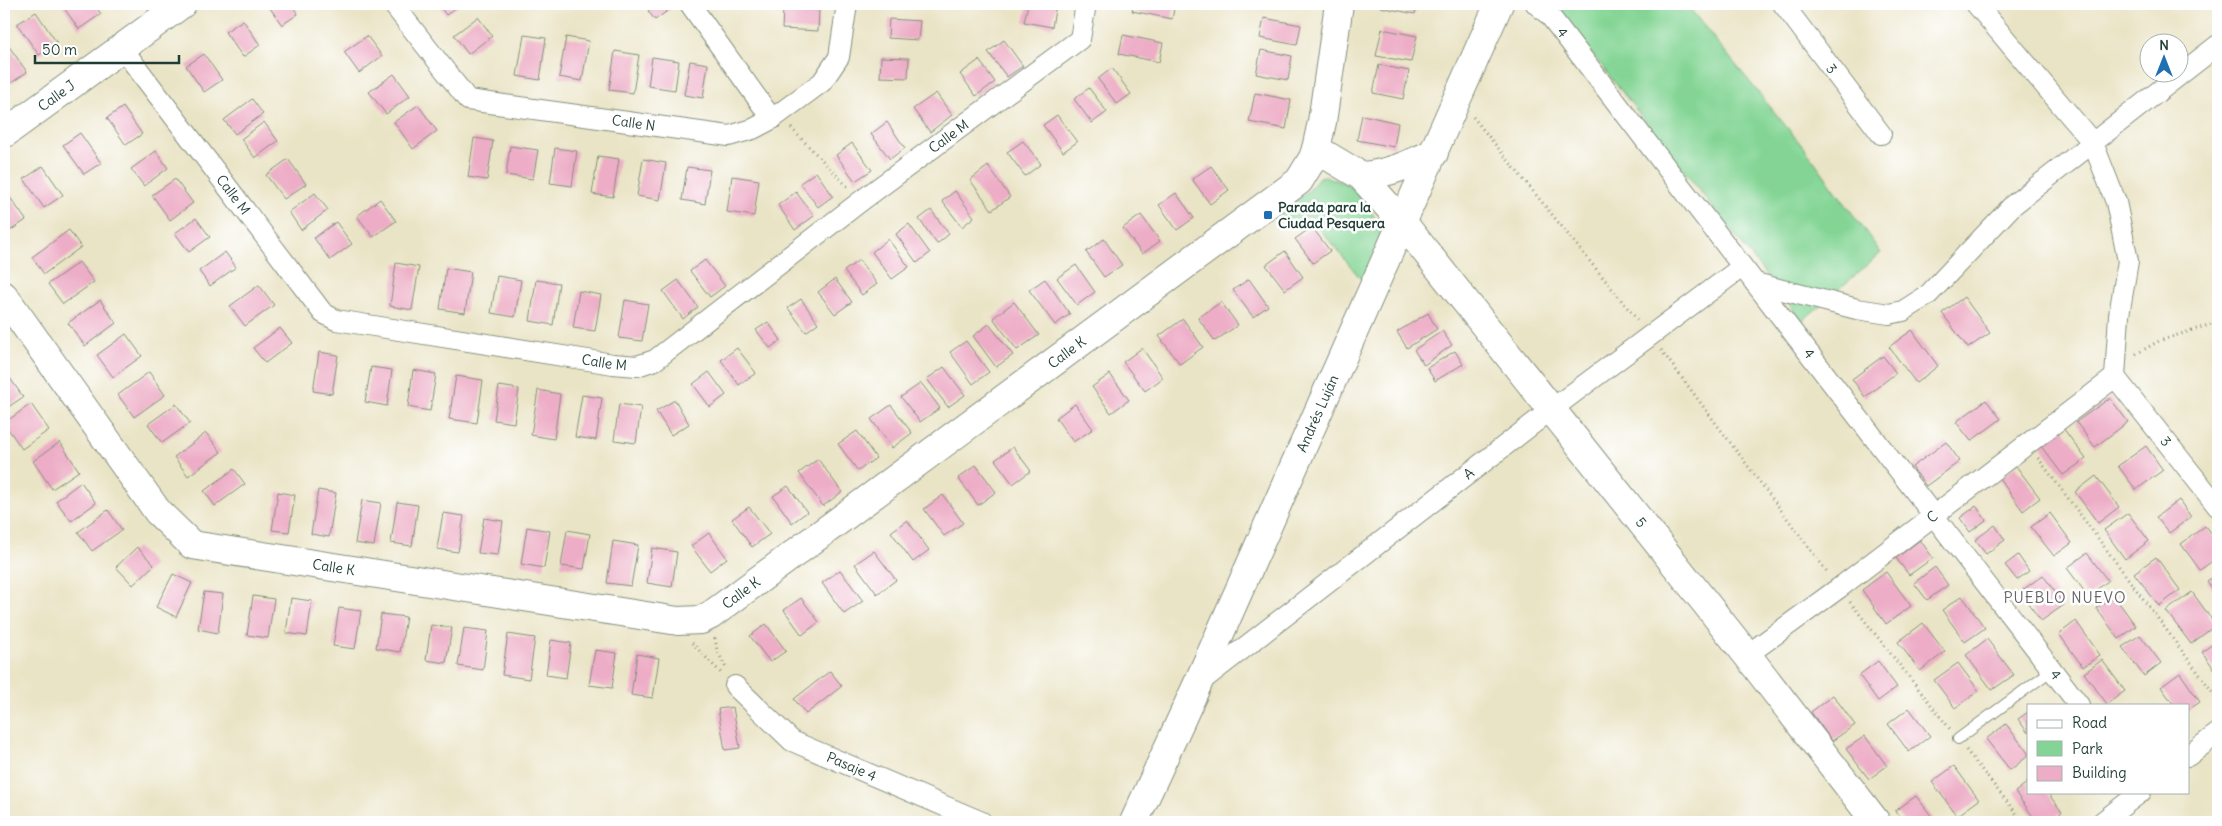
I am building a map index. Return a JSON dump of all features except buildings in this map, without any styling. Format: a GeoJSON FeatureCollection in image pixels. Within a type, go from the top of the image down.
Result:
{"type":"FeatureCollection","features":[{"type":"Feature","properties":{"kind":"street","name":"Calle J"},"geometry":{"type":"LineString","coordinates":[[4,134],[182,4]]}},
{"type":"Feature","properties":{"kind":"street","name":"Calle N"},"geometry":{"type":"LineString","coordinates":[[393,4],[468,100],[729,136],[753,129],[775,117],[822,82],[839,57],[846,4]]}},
{"type":"Feature","properties":{"kind":"street"},"geometry":{"type":"LineString","coordinates":[[690,4],[775,117]]}},
{"type":"Feature","properties":{"kind":"street","name":"Calle M"},"geometry":{"type":"LineString","coordinates":[[122,48],[323,313],[336,320],[612,364],[637,366],[655,360],[861,201],[1080,39],[1086,4]]}},
{"type":"Feature","properties":{"kind":"street","name":"Calle K"},"geometry":{"type":"LineString","coordinates":[[4,296],[158,512],[192,545],[678,621],[701,620],[711,615],[1299,181],[1314,158],[1322,122],[1339,4]]}},
{"type":"Feature","properties":{"kind":"street","name":"Andrés Luján"},"geometry":{"type":"LineString","coordinates":[[1134,822],[1403,224],[1499,4]]}},
{"type":"Feature","properties":{"kind":"street","name":"4"},"geometry":{"type":"LineString","coordinates":[[1536,4],[1550,16],[2078,704]]}},
{"type":"Feature","properties":{"kind":"street","name":"3"},"geometry":{"type":"LineString","coordinates":[[1783,4],[1881,134]]}},
{"type":"Feature","properties":{"kind":"street"},"geometry":{"type":"LineString","coordinates":[[1976,4],[2093,143],[2116,202],[2128,261],[2119,315],[2116,371]]}},
{"type":"Feature","properties":{"kind":"street"},"geometry":{"type":"LineString","coordinates":[[1755,283],[1856,309],[1889,314],[1903,312],[1928,295],[2013,205],[2218,45]]}},
{"type":"Feature","properties":{"kind":"street","name":"5"},"geometry":{"type":"LineString","coordinates":[[1316,149],[1361,176],[1403,224],[1747,655],[1876,822]]}},
{"type":"Feature","properties":{"kind":"street"},"geometry":{"type":"LineString","coordinates":[[1361,176],[1378,175],[1394,170],[1434,153]]}},
{"type":"Feature","properties":{"kind":"street","name":"A"},"geometry":{"type":"LineString","coordinates":[[1198,683],[1552,409],[1742,266]]}},
{"type":"Feature","properties":{"kind":"street","name":"3"},"geometry":{"type":"LineString","coordinates":[[2116,371],[2218,507]]}},
{"type":"Feature","properties":{"kind":"street","name":"C"},"geometry":{"type":"LineString","coordinates":[[1747,655],[1934,516],[2027,444],[2116,371]]}},
{"type":"Feature","properties":{"kind":"street","name":"Pasaje 4"},"geometry":{"type":"LineString","coordinates":[[735,686],[792,741],[982,822]]}},
{"type":"Feature","properties":{"kind":"street"},"geometry":{"type":"LineString","coordinates":[[2190,754],[2218,733]]}},
{"type":"Feature","properties":{"kind":"street"},"geometry":{"type":"LineString","coordinates":[[2102,822],[2138,794]]}},
{"type":"Feature","properties":{"kind":"lane"},"geometry":{"type":"LineString","coordinates":[[1958,740],[2052,670]]}},
{"type":"Feature","properties":{"kind":"path"},"geometry":{"type":"LineString","coordinates":[[1458,98],[1651,336],[1839,588],[2023,822]]}},
{"type":"Feature","properties":{"kind":"path"},"geometry":{"type":"LineString","coordinates":[[775,117],[861,201]]}},
{"type":"Feature","properties":{"kind":"path"},"geometry":{"type":"LineString","coordinates":[[2116,371],[2158,341],[2218,322]]}},
{"type":"Feature","properties":{"kind":"path"},"geometry":{"type":"LineString","coordinates":[[2027,444],[2218,699]]}},
{"type":"Feature","properties":{"kind":"path"},"geometry":{"type":"LineString","coordinates":[[711,615],[717,650],[735,686]]}},
{"type":"Feature","properties":{"kind":"path"},"geometry":{"type":"LineString","coordinates":[[678,621],[692,644],[735,686]]}},
{"type":"Feature","properties":{"kind":"green space"},"geometry":{"type":"Polygon","coordinates":[[[1553,4],[1686,4],[1812,158],[1881,253],[1802,321],[1553,4]]]}},
{"type":"Feature","properties":{"kind":"green space"},"geometry":{"type":"Polygon","coordinates":[[[1323,176],[1345,184],[1357,192],[1372,212],[1378,227],[1380,241],[1377,252],[1361,279],[1309,216],[1291,228],[1279,213],[1309,191],[1318,178],[1323,176]]]}},
{"type":"Feature","properties":{"kind":"place","name":"Parada para la Ciudad Pesquera"},"geometry":{"type":"Point","coordinates":[1268,215]}},
{"type":"Feature","properties":{"kind":"district","name":"PUEBLO NUEVO"},"geometry":{"type":"Point","coordinates":[2065,597]}}]}
